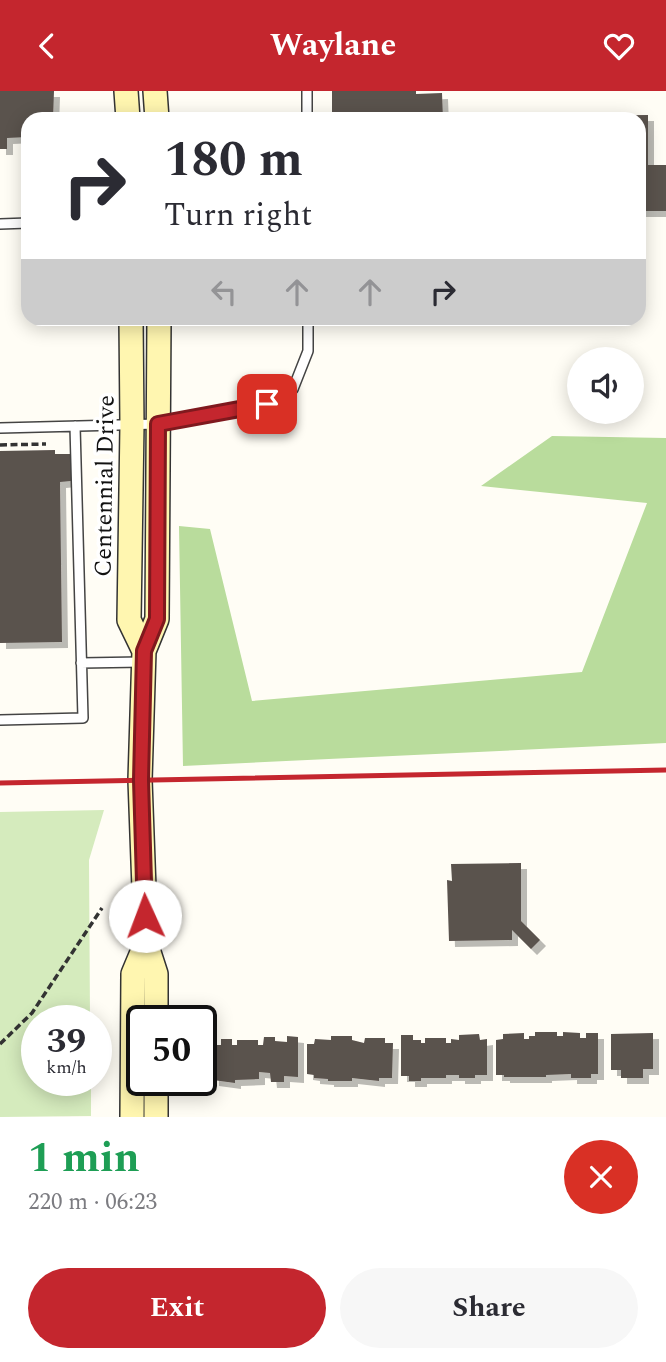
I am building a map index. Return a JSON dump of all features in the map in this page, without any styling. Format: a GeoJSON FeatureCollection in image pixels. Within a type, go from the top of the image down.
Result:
{"type":"FeatureCollection","features":[{"type":"Feature","properties":{"kind":"main road"},"geometry":{"type":"LineString","coordinates":[[126,91],[128,112]]}},
{"type":"Feature","properties":{"kind":"main road"},"geometry":{"type":"LineString","coordinates":[[155,91],[156,112]]}},
{"type":"Feature","properties":{"kind":"main road","name":"Centennial Drive"},"geometry":{"type":"LineString","coordinates":[[131,326],[129,620],[144,656]]}},
{"type":"Feature","properties":{"kind":"main road","name":"Centennial Drive"},"geometry":{"type":"LineString","coordinates":[[156,1005],[156,974],[146,943],[141,780],[144,656],[157,619],[159,326]]}},
{"type":"Feature","properties":{"kind":"main road","name":"Centennial Drive"},"geometry":{"type":"LineString","coordinates":[[132,1117],[133,974],[146,943]]}},
{"type":"Feature","properties":{"kind":"main road"},"geometry":{"type":"LineString","coordinates":[[156,1096],[156,1117]]}},
{"type":"Feature","properties":{"kind":"lane"},"geometry":{"type":"LineString","coordinates":[[307,91],[307,112]]}},
{"type":"Feature","properties":{"kind":"lane"},"geometry":{"type":"LineString","coordinates":[[0,224],[21,223]]}},
{"type":"Feature","properties":{"kind":"lane"},"geometry":{"type":"LineString","coordinates":[[0,428],[158,424],[267,404],[293,389],[308,351],[308,326]]}},
{"type":"Feature","properties":{"kind":"lane"},"geometry":{"type":"LineString","coordinates":[[0,720],[83,718],[75,426]]}},
{"type":"Feature","properties":{"kind":"lane"},"geometry":{"type":"LineString","coordinates":[[81,663],[144,656]]}},
{"type":"Feature","properties":{"kind":"path"},"geometry":{"type":"LineString","coordinates":[[0,445],[46,444]]}},
{"type":"Feature","properties":{"kind":"path"},"geometry":{"type":"LineString","coordinates":[[0,1044],[32,1013],[102,908]]}},
{"type":"Feature","properties":{"kind":"green space"},"geometry":{"type":"Polygon","coordinates":[[[552,436],[666,438],[666,743],[183,766],[179,526],[210,529],[252,701],[582,672],[647,503],[481,486],[552,436]]]}},
{"type":"Feature","properties":{"kind":"green space"},"geometry":{"type":"Polygon","coordinates":[[[104,810],[89,860],[90,1005],[21,1005],[21,1096],[91,1096],[91,1116],[0,1117],[0,812],[104,810]]]}},
{"type":"Feature","properties":{"kind":"building"},"geometry":{"type":"Polygon","coordinates":[[[0,91],[54,91],[53,112],[21,112],[21,137],[7,138],[7,149],[0,149],[0,91]]]}},
{"type":"Feature","properties":{"kind":"building"},"geometry":{"type":"Polygon","coordinates":[[[332,91],[442,93],[443,112],[332,112],[332,91]]]}},
{"type":"Feature","properties":{"kind":"building"},"geometry":{"type":"Polygon","coordinates":[[[646,115],[648,165],[666,165],[666,211],[646,211],[646,115]]]}},
{"type":"Feature","properties":{"kind":"building"},"geometry":{"type":"Polygon","coordinates":[[[55,450],[55,454],[71,454],[71,481],[60,482],[62,642],[0,643],[0,451],[55,450]]]}},
{"type":"Feature","properties":{"kind":"building"},"geometry":{"type":"Polygon","coordinates":[[[521,863],[521,921],[540,940],[531,949],[512,930],[512,940],[449,941],[447,880],[452,881],[451,864],[521,863]]]}},
{"type":"Feature","properties":{"kind":"building"},"geometry":{"type":"Polygon","coordinates":[[[535,1032],[557,1032],[557,1036],[563,1036],[563,1032],[580,1033],[580,1038],[586,1038],[586,1033],[598,1033],[598,1074],[591,1074],[591,1078],[571,1078],[571,1074],[546,1077],[496,1075],[496,1040],[503,1039],[503,1034],[524,1033],[524,1039],[529,1039],[529,1036],[535,1036],[535,1032]]]}},
{"type":"Feature","properties":{"kind":"building"},"geometry":{"type":"Polygon","coordinates":[[[653,1033],[653,1069],[643,1069],[643,1078],[621,1078],[621,1070],[611,1070],[611,1034],[653,1033]]]}},
{"type":"Feature","properties":{"kind":"building"},"geometry":{"type":"Polygon","coordinates":[[[479,1034],[480,1040],[487,1039],[487,1075],[459,1078],[459,1075],[446,1075],[446,1078],[421,1078],[421,1081],[409,1081],[409,1076],[401,1076],[401,1035],[413,1035],[413,1040],[421,1040],[421,1043],[425,1043],[425,1038],[446,1038],[446,1043],[451,1043],[451,1039],[459,1040],[459,1035],[479,1034]]]}},
{"type":"Feature","properties":{"kind":"building"},"geometry":{"type":"Polygon","coordinates":[[[287,1036],[298,1037],[298,1077],[284,1076],[284,1082],[271,1082],[270,1073],[259,1072],[259,1079],[235,1080],[235,1083],[217,1081],[217,1045],[221,1045],[221,1039],[232,1039],[232,1045],[237,1045],[237,1040],[258,1040],[258,1045],[263,1045],[264,1037],[275,1037],[275,1041],[287,1042],[287,1036]]]}},
{"type":"Feature","properties":{"kind":"building"},"geometry":{"type":"Polygon","coordinates":[[[331,1036],[352,1036],[352,1040],[364,1043],[365,1038],[385,1038],[385,1043],[393,1043],[392,1078],[379,1078],[379,1081],[352,1078],[352,1081],[328,1081],[307,1074],[307,1044],[314,1044],[315,1039],[331,1040],[331,1036]]]}},
{"type":"Feature","properties":{"kind":"railway"},"geometry":{"type":"LineString","coordinates":[[0,783],[666,770]]}},
{"type":"Feature","properties":{"kind":"route"},"geometry":{"type":"LineString","coordinates":[[145,916],[141,780],[144,651],[157,619],[158,424],[267,404]]}}]}
